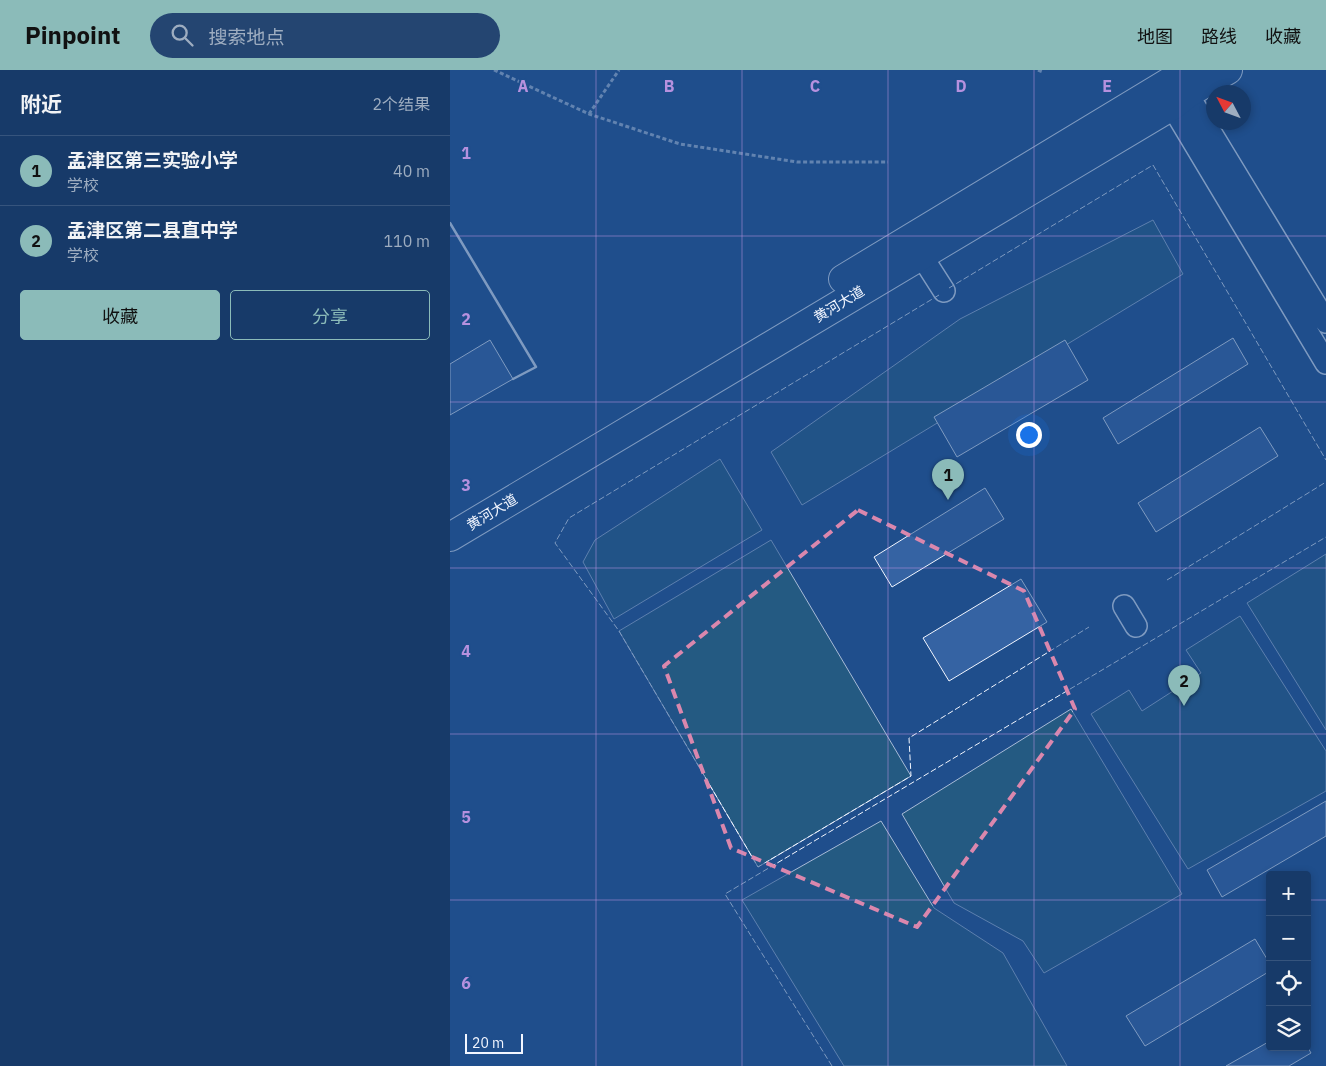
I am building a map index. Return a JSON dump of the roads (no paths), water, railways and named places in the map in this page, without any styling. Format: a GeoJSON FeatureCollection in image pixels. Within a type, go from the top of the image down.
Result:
{"type":"FeatureCollection","features":[{"type":"Feature","properties":{"kind":"main road","name":"黄河大道"},"geometry":{"type":"LineString","coordinates":[[450,516],[1177,87],[1228,70]]}},
{"type":"Feature","properties":{"kind":"main road","name":"黄河大道"},"geometry":{"type":"LineString","coordinates":[[450,537],[921,254],[1177,87]]}},
{"type":"Feature","properties":{"kind":"street"},"geometry":{"type":"LineString","coordinates":[[1177,87],[1326,322]]}},
{"type":"Feature","properties":{"kind":"street"},"geometry":{"type":"LineString","coordinates":[[1177,87],[1326,363]]}},
{"type":"Feature","properties":{"kind":"street"},"geometry":{"type":"LineString","coordinates":[[921,254],[944,291]]}},
{"type":"Feature","properties":{"kind":"street"},"geometry":{"type":"LineString","coordinates":[[1124,606],[1136,626]]}},
{"type":"Feature","properties":{"kind":"place","name":"孟津区第三实验小学"},"geometry":{"type":"Point","coordinates":[948,500]}},
{"type":"Feature","properties":{"kind":"place","name":"孟津区第二县直中学"},"geometry":{"type":"Point","coordinates":[1184,706]}}]}
